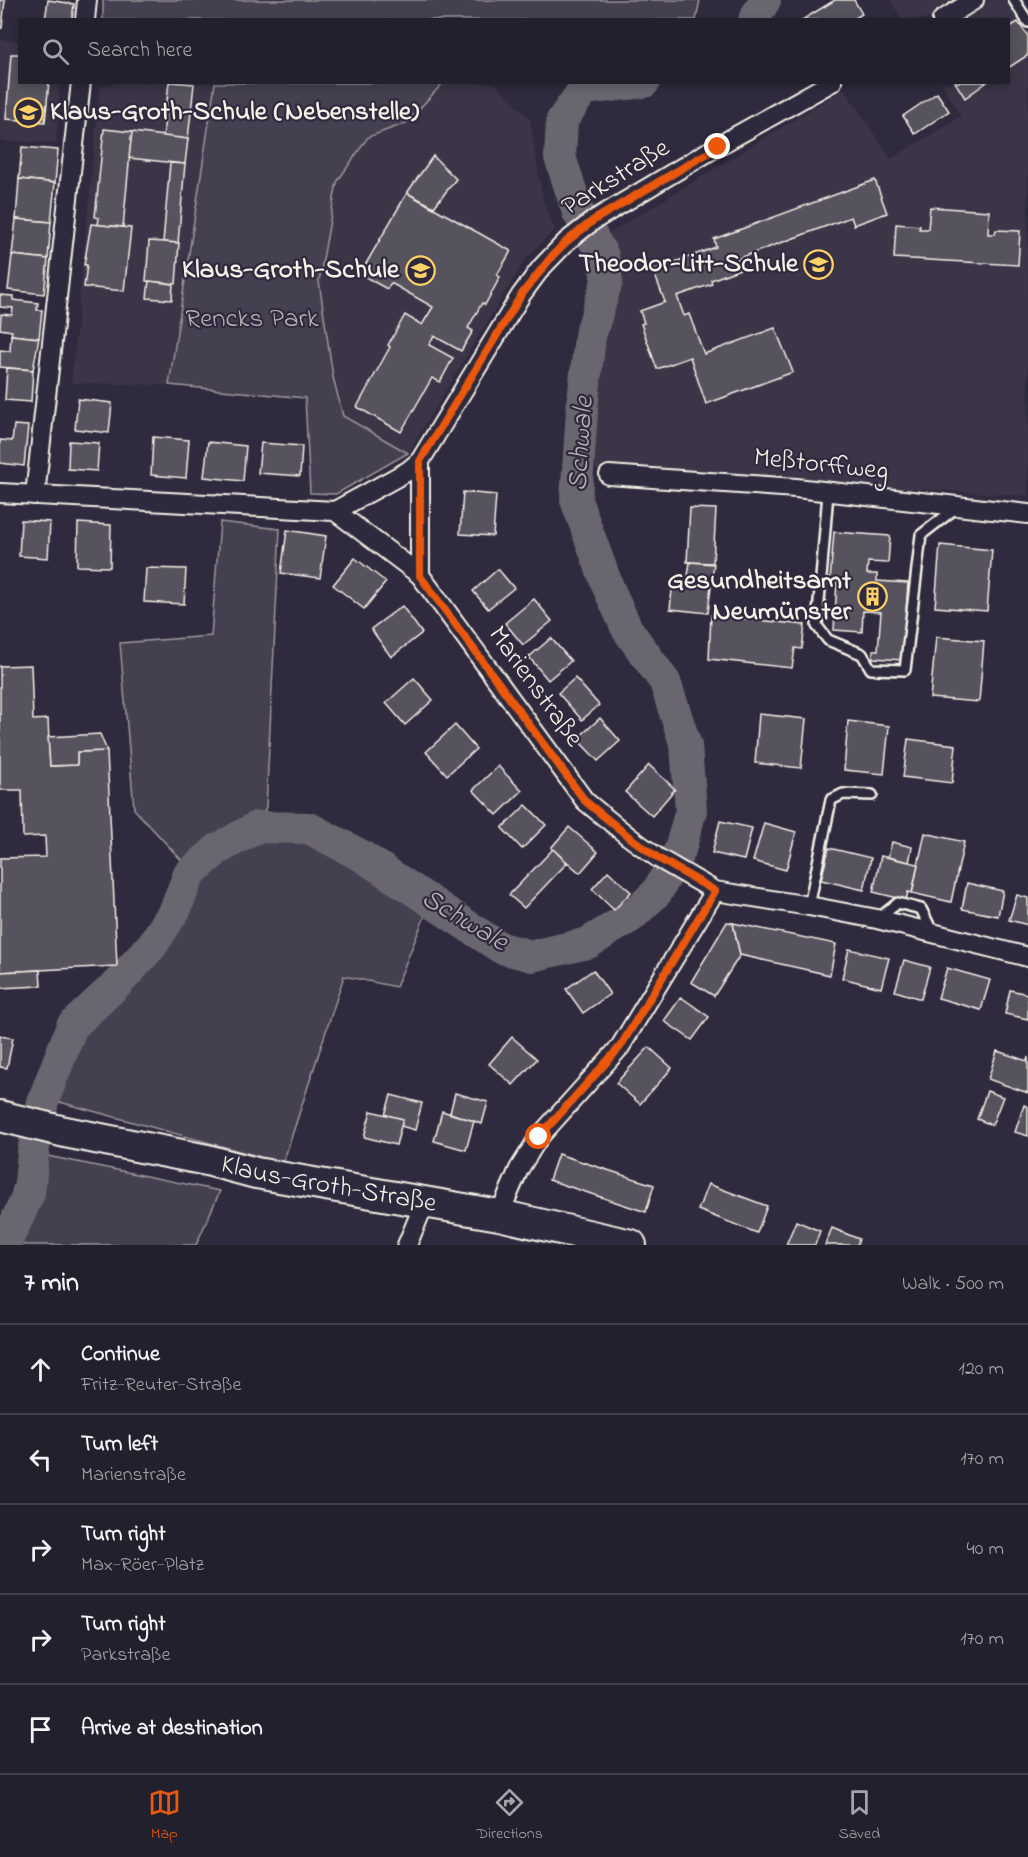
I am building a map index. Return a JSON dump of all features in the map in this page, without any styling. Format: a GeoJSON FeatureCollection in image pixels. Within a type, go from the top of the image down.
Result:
{"type":"FeatureCollection","features":[{"type":"Feature","properties":{"kind":"main road","name":"Klaus-Groth-Straße"},"geometry":{"type":"LineString","coordinates":[[13,1119],[65,1132],[207,1160],[256,1173],[499,1215],[631,1245]]}},
{"type":"Feature","properties":{"kind":"street"},"geometry":{"type":"LineString","coordinates":[[85,18],[87,0]]}},
{"type":"Feature","properties":{"kind":"street"},"geometry":{"type":"LineString","coordinates":[[945,18],[974,0]]}},
{"type":"Feature","properties":{"kind":"street"},"geometry":{"type":"LineString","coordinates":[[35,495],[81,84]]}},
{"type":"Feature","properties":{"kind":"street","name":"Parkstraße"},"geometry":{"type":"LineString","coordinates":[[420,461],[522,294],[541,268],[575,234],[594,220],[829,84]]}},
{"type":"Feature","properties":{"kind":"street"},"geometry":{"type":"LineString","coordinates":[[0,493],[335,511],[408,471],[420,461]]}},
{"type":"Feature","properties":{"kind":"street"},"geometry":{"type":"LineString","coordinates":[[420,461],[420,576]]}},
{"type":"Feature","properties":{"kind":"street","name":"Meßtorffweg"},"geometry":{"type":"LineString","coordinates":[[609,475],[796,488],[1028,514]]}},
{"type":"Feature","properties":{"kind":"street","name":"Marienstraße"},"geometry":{"type":"LineString","coordinates":[[335,511],[420,576],[585,801],[658,858],[715,891],[877,919],[1028,957]]}},
{"type":"Feature","properties":{"kind":"street"},"geometry":{"type":"LineString","coordinates":[[499,1215],[519,1169],[539,1137],[620,1047],[715,891]]}},
{"type":"Feature","properties":{"kind":"street"},"geometry":{"type":"LineString","coordinates":[[407,1245],[425,1202]]}},
{"type":"Feature","properties":{"kind":"lane"},"geometry":{"type":"LineString","coordinates":[[1014,0],[1028,22]]}},
{"type":"Feature","properties":{"kind":"lane"},"geometry":{"type":"LineString","coordinates":[[828,493],[818,627],[828,640],[862,654],[871,669],[905,670],[921,536],[958,506]]}},
{"type":"Feature","properties":{"kind":"lane"},"geometry":{"type":"LineString","coordinates":[[809,906],[831,800],[843,794],[872,795]]}},
{"type":"Feature","properties":{"kind":"shaded area","name":"Theodor-Litt-Schule"},"geometry":{"type":"Polygon","coordinates":[[[890,0],[1017,0],[1028,16],[1028,496],[589,469],[602,356],[613,291],[605,236],[844,89],[891,159],[961,116],[942,84],[1010,84],[1010,18],[901,18],[890,0]]]}},
{"type":"Feature","properties":{"kind":"shaded area","name":"Klaus-Groth-Schule (Nebenstelle)"},"geometry":{"type":"Polygon","coordinates":[[[0,40],[18,41],[18,84],[60,84],[56,143],[0,141],[0,40]]]}},
{"type":"Feature","properties":{"kind":"shaded area"},"geometry":{"type":"Polygon","coordinates":[[[111,84],[215,84],[169,385],[71,383],[100,87],[111,84]]]}},
{"type":"Feature","properties":{"kind":"shaded area","name":"Klaus-Groth-Schule"},"geometry":{"type":"Polygon","coordinates":[[[442,84],[496,84],[530,119],[543,202],[555,229],[525,260],[408,453],[343,416],[333,377],[319,281],[337,182],[368,137],[406,123],[442,84]]]}},
{"type":"Feature","properties":{"kind":"green space"},"geometry":{"type":"Polygon","coordinates":[[[103,0],[700,0],[696,18],[103,18],[103,0]]]}},
{"type":"Feature","properties":{"kind":"green space","name":"Rencks Park"},"geometry":{"type":"Polygon","coordinates":[[[215,84],[442,84],[406,123],[368,137],[337,182],[319,281],[333,377],[343,416],[408,453],[336,494],[310,493],[305,398],[169,385],[215,84]]]}},
{"type":"Feature","properties":{"kind":"green space"},"geometry":{"type":"Polygon","coordinates":[[[220,522],[280,529],[266,807],[258,827],[309,828],[362,856],[431,901],[396,987],[344,976],[283,1163],[34,1095],[70,1014],[119,975],[151,939],[185,864],[134,809],[120,643],[211,636],[220,522]]]}},
{"type":"Feature","properties":{"kind":"green space"},"geometry":{"type":"Polygon","coordinates":[[[23,1151],[220,1191],[196,1245],[0,1245],[0,1227],[7,1213],[23,1151]]]}},
{"type":"Feature","properties":{"kind":"building"},"geometry":{"type":"Polygon","coordinates":[[[0,0],[5,0],[2,28],[0,28],[0,0]]]}},
{"type":"Feature","properties":{"kind":"building"},"geometry":{"type":"Polygon","coordinates":[[[48,0],[74,4],[72,18],[45,18],[48,0]]]}},
{"type":"Feature","properties":{"kind":"building"},"geometry":{"type":"Polygon","coordinates":[[[835,0],[854,0],[862,14],[855,18],[805,18],[835,0]]]}},
{"type":"Feature","properties":{"kind":"building"},"geometry":{"type":"Polygon","coordinates":[[[1018,22],[1028,36],[1028,55],[1010,67],[1010,27],[1018,22]]]}},
{"type":"Feature","properties":{"kind":"building"},"geometry":{"type":"Polygon","coordinates":[[[11,54],[18,54],[18,84],[49,84],[45,122],[6,119],[11,54]]]}},
{"type":"Feature","properties":{"kind":"building"},"geometry":{"type":"Polygon","coordinates":[[[169,84],[194,84],[188,139],[163,137],[169,84]]]}},
{"type":"Feature","properties":{"kind":"building"},"geometry":{"type":"Polygon","coordinates":[[[956,84],[984,84],[965,98],[956,84]]]}},
{"type":"Feature","properties":{"kind":"building"},"geometry":{"type":"Polygon","coordinates":[[[937,93],[949,111],[915,134],[903,116],[937,93]]]}},
{"type":"Feature","properties":{"kind":"building"},"geometry":{"type":"Polygon","coordinates":[[[104,129],[132,132],[123,227],[98,225],[99,218],[95,217],[104,129]]]}},
{"type":"Feature","properties":{"kind":"building"},"geometry":{"type":"Polygon","coordinates":[[[132,132],[188,139],[185,164],[129,158],[132,132]]]}},
{"type":"Feature","properties":{"kind":"building"},"geometry":{"type":"Polygon","coordinates":[[[22,147],[58,150],[55,183],[19,179],[22,147]]]}},
{"type":"Feature","properties":{"kind":"building"},"geometry":{"type":"Polygon","coordinates":[[[433,156],[456,179],[434,207],[407,193],[433,156]]]}},
{"type":"Feature","properties":{"kind":"building"},"geometry":{"type":"Polygon","coordinates":[[[170,163],[185,164],[178,243],[163,242],[170,163]]]}},
{"type":"Feature","properties":{"kind":"building"},"geometry":{"type":"Polygon","coordinates":[[[19,179],[55,183],[51,222],[16,219],[19,179]]]}},
{"type":"Feature","properties":{"kind":"building"},"geometry":{"type":"Polygon","coordinates":[[[875,180],[887,213],[854,225],[851,217],[737,259],[740,269],[711,280],[712,284],[677,296],[684,316],[689,314],[704,354],[775,328],[793,372],[706,404],[690,357],[657,369],[641,324],[644,323],[640,311],[665,302],[653,270],[716,247],[714,239],[875,180]]]}},
{"type":"Feature","properties":{"kind":"building"},"geometry":{"type":"Polygon","coordinates":[[[407,193],[511,251],[497,275],[500,277],[485,305],[482,303],[468,328],[473,331],[461,351],[434,336],[429,345],[453,358],[440,382],[432,378],[401,432],[357,407],[405,315],[422,325],[433,307],[391,283],[387,289],[360,274],[407,193]]]}},
{"type":"Feature","properties":{"kind":"building"},"geometry":{"type":"Polygon","coordinates":[[[930,207],[989,211],[988,234],[995,234],[996,230],[1020,231],[1018,265],[894,258],[896,224],[928,229],[930,207]]]}},
{"type":"Feature","properties":{"kind":"building"},"geometry":{"type":"Polygon","coordinates":[[[16,219],[51,222],[48,259],[12,255],[16,219]]]}},
{"type":"Feature","properties":{"kind":"building"},"geometry":{"type":"Polygon","coordinates":[[[91,224],[131,228],[124,291],[84,287],[87,265],[84,265],[91,224]]]}},
{"type":"Feature","properties":{"kind":"building"},"geometry":{"type":"Polygon","coordinates":[[[149,241],[179,243],[176,284],[146,281],[149,241]]]}},
{"type":"Feature","properties":{"kind":"building"},"geometry":{"type":"Polygon","coordinates":[[[12,255],[48,259],[44,294],[8,290],[12,255]]]}},
{"type":"Feature","properties":{"kind":"building"},"geometry":{"type":"Polygon","coordinates":[[[149,281],[173,284],[172,300],[147,298],[149,281]]]}},
{"type":"Feature","properties":{"kind":"building"},"geometry":{"type":"Polygon","coordinates":[[[0,295],[13,296],[13,300],[38,303],[37,310],[42,310],[39,338],[11,335],[12,331],[0,329],[1,314],[12,315],[13,308],[0,307],[0,295]]]}},
{"type":"Feature","properties":{"kind":"building"},"geometry":{"type":"Polygon","coordinates":[[[11,335],[39,338],[33,370],[0,367],[0,350],[10,351],[11,335]]]}},
{"type":"Feature","properties":{"kind":"building"},"geometry":{"type":"Polygon","coordinates":[[[7,368],[33,370],[31,402],[5,400],[7,368]]]}},
{"type":"Feature","properties":{"kind":"building"},"geometry":{"type":"Polygon","coordinates":[[[78,399],[112,403],[109,433],[75,429],[78,399]]]}},
{"type":"Feature","properties":{"kind":"building"},"geometry":{"type":"Polygon","coordinates":[[[14,425],[28,426],[24,466],[0,463],[0,440],[12,441],[14,425]]]}},
{"type":"Feature","properties":{"kind":"building"},"geometry":{"type":"Polygon","coordinates":[[[153,437],[189,440],[186,478],[151,475],[153,437]]]}},
{"type":"Feature","properties":{"kind":"building"},"geometry":{"type":"Polygon","coordinates":[[[69,441],[99,443],[97,471],[68,469],[69,441]]]}},
{"type":"Feature","properties":{"kind":"building"},"geometry":{"type":"Polygon","coordinates":[[[208,442],[246,446],[243,481],[204,477],[208,442]]]}},
{"type":"Feature","properties":{"kind":"building"},"geometry":{"type":"Polygon","coordinates":[[[261,443],[302,446],[300,476],[258,473],[261,443]]]}},
{"type":"Feature","properties":{"kind":"building"},"geometry":{"type":"Polygon","coordinates":[[[463,492],[496,495],[493,536],[460,534],[463,492]]]}},
{"type":"Feature","properties":{"kind":"building"},"geometry":{"type":"Polygon","coordinates":[[[690,508],[716,509],[713,563],[687,562],[690,508]]]}},
{"type":"Feature","properties":{"kind":"building"},"geometry":{"type":"Polygon","coordinates":[[[21,520],[50,522],[48,558],[19,556],[21,520]]]}},
{"type":"Feature","properties":{"kind":"building"},"geometry":{"type":"Polygon","coordinates":[[[78,523],[111,525],[110,567],[77,566],[78,523]]]}},
{"type":"Feature","properties":{"kind":"building"},"geometry":{"type":"Polygon","coordinates":[[[287,530],[326,536],[320,578],[281,573],[287,530]]]}},
{"type":"Feature","properties":{"kind":"building","name":"Gesundheitsamt Neumünster"},"geometry":{"type":"Polygon","coordinates":[[[834,532],[890,536],[888,563],[868,562],[867,574],[877,574],[877,581],[908,583],[903,660],[873,658],[873,650],[878,650],[881,612],[863,611],[862,632],[834,630],[837,581],[830,581],[834,532]]]}},
{"type":"Feature","properties":{"kind":"building"},"geometry":{"type":"Polygon","coordinates":[[[940,545],[992,550],[987,611],[935,607],[940,545]]]}},
{"type":"Feature","properties":{"kind":"building"},"geometry":{"type":"Polygon","coordinates":[[[355,558],[386,582],[364,609],[333,585],[355,558]]]}},
{"type":"Feature","properties":{"kind":"building"},"geometry":{"type":"Polygon","coordinates":[[[690,562],[714,564],[711,586],[687,583],[690,562]]]}},
{"type":"Feature","properties":{"kind":"building"},"geometry":{"type":"Polygon","coordinates":[[[146,568],[186,569],[184,604],[144,602],[146,568]]]}},
{"type":"Feature","properties":{"kind":"building"},"geometry":{"type":"Polygon","coordinates":[[[498,569],[514,588],[488,609],[473,591],[498,569]]]}},
{"type":"Feature","properties":{"kind":"building"},"geometry":{"type":"Polygon","coordinates":[[[673,581],[711,586],[708,613],[670,609],[673,581]]]}},
{"type":"Feature","properties":{"kind":"building"},"geometry":{"type":"Polygon","coordinates":[[[534,599],[552,621],[523,645],[505,623],[534,599]]]}},
{"type":"Feature","properties":{"kind":"building"},"geometry":{"type":"Polygon","coordinates":[[[402,606],[422,633],[391,657],[371,629],[402,606]]]}},
{"type":"Feature","properties":{"kind":"building"},"geometry":{"type":"Polygon","coordinates":[[[711,615],[805,625],[802,649],[795,648],[792,668],[709,659],[711,615]]]}},
{"type":"Feature","properties":{"kind":"building"},"geometry":{"type":"Polygon","coordinates":[[[936,637],[984,641],[979,702],[930,698],[936,637]]]}},
{"type":"Feature","properties":{"kind":"building"},"geometry":{"type":"Polygon","coordinates":[[[551,638],[571,661],[548,680],[529,657],[551,638]]]}},
{"type":"Feature","properties":{"kind":"building"},"geometry":{"type":"Polygon","coordinates":[[[31,665],[33,720],[48,719],[50,766],[77,765],[77,752],[107,751],[117,966],[0,972],[0,858],[46,857],[45,836],[23,837],[22,790],[0,790],[0,666],[31,665]]]}},
{"type":"Feature","properties":{"kind":"building"},"geometry":{"type":"Polygon","coordinates":[[[414,678],[433,700],[405,725],[386,703],[414,678]]]}},
{"type":"Feature","properties":{"kind":"building"},"geometry":{"type":"Polygon","coordinates":[[[575,678],[599,705],[582,720],[558,693],[575,678]]]}},
{"type":"Feature","properties":{"kind":"building"},"geometry":{"type":"Polygon","coordinates":[[[759,714],[806,719],[801,768],[755,763],[759,714]]]}},
{"type":"Feature","properties":{"kind":"building"},"geometry":{"type":"Polygon","coordinates":[[[600,718],[620,741],[598,761],[577,739],[600,718]]]}},
{"type":"Feature","properties":{"kind":"building"},"geometry":{"type":"Polygon","coordinates":[[[848,721],[889,726],[884,774],[844,770],[848,721]]]}},
{"type":"Feature","properties":{"kind":"building"},"geometry":{"type":"Polygon","coordinates":[[[455,725],[476,749],[447,775],[426,752],[455,725]]]}},
{"type":"Feature","properties":{"kind":"building"},"geometry":{"type":"Polygon","coordinates":[[[100,734],[107,751],[77,752],[77,765],[50,766],[48,737],[100,734]]]}},
{"type":"Feature","properties":{"kind":"building"},"geometry":{"type":"Polygon","coordinates":[[[908,739],[956,745],[952,783],[903,777],[908,739]]]}},
{"type":"Feature","properties":{"kind":"building"},"geometry":{"type":"Polygon","coordinates":[[[649,765],[675,789],[652,816],[625,792],[649,765]]]}},
{"type":"Feature","properties":{"kind":"building"},"geometry":{"type":"Polygon","coordinates":[[[498,766],[522,791],[497,815],[473,790],[498,766]]]}},
{"type":"Feature","properties":{"kind":"building"},"geometry":{"type":"Polygon","coordinates":[[[526,805],[546,825],[522,849],[502,828],[526,805]]]}},
{"type":"Feature","properties":{"kind":"building"},"geometry":{"type":"Polygon","coordinates":[[[720,821],[752,828],[744,860],[712,853],[720,821]]]}},
{"type":"Feature","properties":{"kind":"building"},"geometry":{"type":"Polygon","coordinates":[[[764,823],[796,832],[786,870],[753,861],[764,823]]]}},
{"type":"Feature","properties":{"kind":"building"},"geometry":{"type":"Polygon","coordinates":[[[569,827],[598,852],[580,873],[551,848],[569,827]]]}},
{"type":"Feature","properties":{"kind":"building"},"geometry":{"type":"Polygon","coordinates":[[[925,833],[964,842],[951,902],[912,893],[925,833]]]}},
{"type":"Feature","properties":{"kind":"building"},"geometry":{"type":"Polygon","coordinates":[[[892,842],[912,847],[909,862],[888,857],[892,842]]]}},
{"type":"Feature","properties":{"kind":"building"},"geometry":{"type":"Polygon","coordinates":[[[829,848],[871,858],[864,890],[821,880],[829,848]]]}},
{"type":"Feature","properties":{"kind":"building"},"geometry":{"type":"Polygon","coordinates":[[[553,849],[567,863],[524,908],[509,895],[553,849]]]}},
{"type":"Feature","properties":{"kind":"building"},"geometry":{"type":"Polygon","coordinates":[[[881,856],[918,864],[912,893],[908,892],[906,900],[873,892],[881,856]]]}},
{"type":"Feature","properties":{"kind":"building"},"geometry":{"type":"Polygon","coordinates":[[[608,871],[631,892],[614,910],[592,889],[608,871]]]}},
{"type":"Feature","properties":{"kind":"building"},"geometry":{"type":"Polygon","coordinates":[[[967,883],[1003,891],[998,916],[962,909],[967,883]]]}},
{"type":"Feature","properties":{"kind":"building"},"geometry":{"type":"Polygon","coordinates":[[[1017,895],[1028,898],[1028,925],[1009,920],[1017,895]]]}},
{"type":"Feature","properties":{"kind":"building"},"geometry":{"type":"Polygon","coordinates":[[[727,922],[733,923],[740,955],[714,996],[691,982],[727,922]]]}},
{"type":"Feature","properties":{"kind":"building"},"geometry":{"type":"Polygon","coordinates":[[[733,923],[836,944],[830,975],[740,955],[733,923]]]}},
{"type":"Feature","properties":{"kind":"building"},"geometry":{"type":"Polygon","coordinates":[[[849,949],[889,958],[881,988],[842,978],[849,949]]]}},
{"type":"Feature","properties":{"kind":"building"},"geometry":{"type":"Polygon","coordinates":[[[904,960],[930,967],[921,999],[895,991],[904,960]]]}},
{"type":"Feature","properties":{"kind":"building"},"geometry":{"type":"Polygon","coordinates":[[[947,968],[990,980],[981,1010],[938,998],[947,968]]]}},
{"type":"Feature","properties":{"kind":"building"},"geometry":{"type":"Polygon","coordinates":[[[40,970],[41,986],[0,988],[0,972],[40,970]]]}},
{"type":"Feature","properties":{"kind":"building"},"geometry":{"type":"Polygon","coordinates":[[[593,970],[610,994],[583,1013],[566,989],[593,970]]]}},
{"type":"Feature","properties":{"kind":"building"},"geometry":{"type":"Polygon","coordinates":[[[1010,990],[1028,994],[1028,1019],[1005,1014],[1010,990]]]}},
{"type":"Feature","properties":{"kind":"building"},"geometry":{"type":"Polygon","coordinates":[[[681,997],[709,1017],[692,1040],[664,1021],[681,997]]]}},
{"type":"Feature","properties":{"kind":"building"},"geometry":{"type":"Polygon","coordinates":[[[0,1036],[13,1038],[7,1068],[0,1067],[0,1036]]]}},
{"type":"Feature","properties":{"kind":"building"},"geometry":{"type":"Polygon","coordinates":[[[512,1037],[537,1059],[513,1085],[489,1064],[512,1037]]]}},
{"type":"Feature","properties":{"kind":"building"},"geometry":{"type":"Polygon","coordinates":[[[649,1047],[672,1068],[640,1104],[616,1083],[649,1047]]]}},
{"type":"Feature","properties":{"kind":"building"},"geometry":{"type":"Polygon","coordinates":[[[997,1051],[1027,1061],[1028,1057],[1028,1093],[988,1079],[997,1051]]]}},
{"type":"Feature","properties":{"kind":"building"},"geometry":{"type":"Polygon","coordinates":[[[987,1091],[1003,1097],[992,1125],[977,1119],[987,1091]]]}},
{"type":"Feature","properties":{"kind":"building"},"geometry":{"type":"Polygon","coordinates":[[[455,1093],[488,1102],[482,1124],[450,1113],[455,1093]]]}},
{"type":"Feature","properties":{"kind":"building"},"geometry":{"type":"Polygon","coordinates":[[[391,1095],[422,1103],[415,1130],[401,1126],[403,1119],[385,1115],[391,1095]]]}},
{"type":"Feature","properties":{"kind":"building"},"geometry":{"type":"Polygon","coordinates":[[[1024,1105],[1028,1107],[1028,1136],[1015,1132],[1024,1105]]]}},
{"type":"Feature","properties":{"kind":"building"},"geometry":{"type":"Polygon","coordinates":[[[371,1111],[403,1119],[396,1145],[364,1137],[371,1111]]]}},
{"type":"Feature","properties":{"kind":"building"},"geometry":{"type":"Polygon","coordinates":[[[442,1111],[474,1121],[466,1150],[434,1141],[442,1111]]]}},
{"type":"Feature","properties":{"kind":"building"},"geometry":{"type":"Polygon","coordinates":[[[558,1154],[654,1185],[646,1212],[549,1180],[558,1154]]]}},
{"type":"Feature","properties":{"kind":"building"},"geometry":{"type":"Polygon","coordinates":[[[708,1184],[767,1206],[757,1233],[698,1210],[708,1184]]]}},
{"type":"Feature","properties":{"kind":"building"},"geometry":{"type":"Polygon","coordinates":[[[796,1221],[820,1231],[815,1245],[786,1245],[796,1221]]]}},
{"type":"Feature","properties":{"kind":"building"},"geometry":{"type":"Polygon","coordinates":[[[832,1228],[859,1239],[857,1245],[825,1245],[832,1228]]]}},
{"type":"Feature","properties":{"kind":"waterway","name":"Schwale"},"geometry":{"type":"LineString","coordinates":[[755,18],[765,0]]}},
{"type":"Feature","properties":{"kind":"waterway","name":"Schwale"},"geometry":{"type":"LineString","coordinates":[[5,1245],[29,1193],[33,1153],[43,1101],[72,1026],[119,982],[153,944],[176,908],[189,874],[218,849],[257,827],[309,828],[362,856],[501,948],[532,956],[588,943],[632,916],[657,892],[680,850],[691,810],[686,746],[665,682],[627,629],[608,587],[576,500],[590,336],[607,281],[603,256],[578,212],[560,157],[562,120],[584,89],[627,84]]}},
{"type":"Feature","properties":{"kind":"place","name":"Klaus-Groth-Schule (Nebenstelle)"},"geometry":{"type":"Point","coordinates":[29,112]}},
{"type":"Feature","properties":{"kind":"place","name":"Theodor-Litt-Schule"},"geometry":{"type":"Point","coordinates":[819,264]}},
{"type":"Feature","properties":{"kind":"place","name":"Klaus-Groth-Schule"},"geometry":{"type":"Point","coordinates":[420,270]}},
{"type":"Feature","properties":{"kind":"place","name":"Gesundheitsamt Neumünster"},"geometry":{"type":"Point","coordinates":[872,597]}},
{"type":"Feature","properties":{"kind":"route"},"geometry":{"type":"LineString","coordinates":[[539,1137],[620,1047],[715,891],[658,858],[585,801],[420,576],[420,461],[522,294],[553,255],[594,220],[718,147]]}}]}
